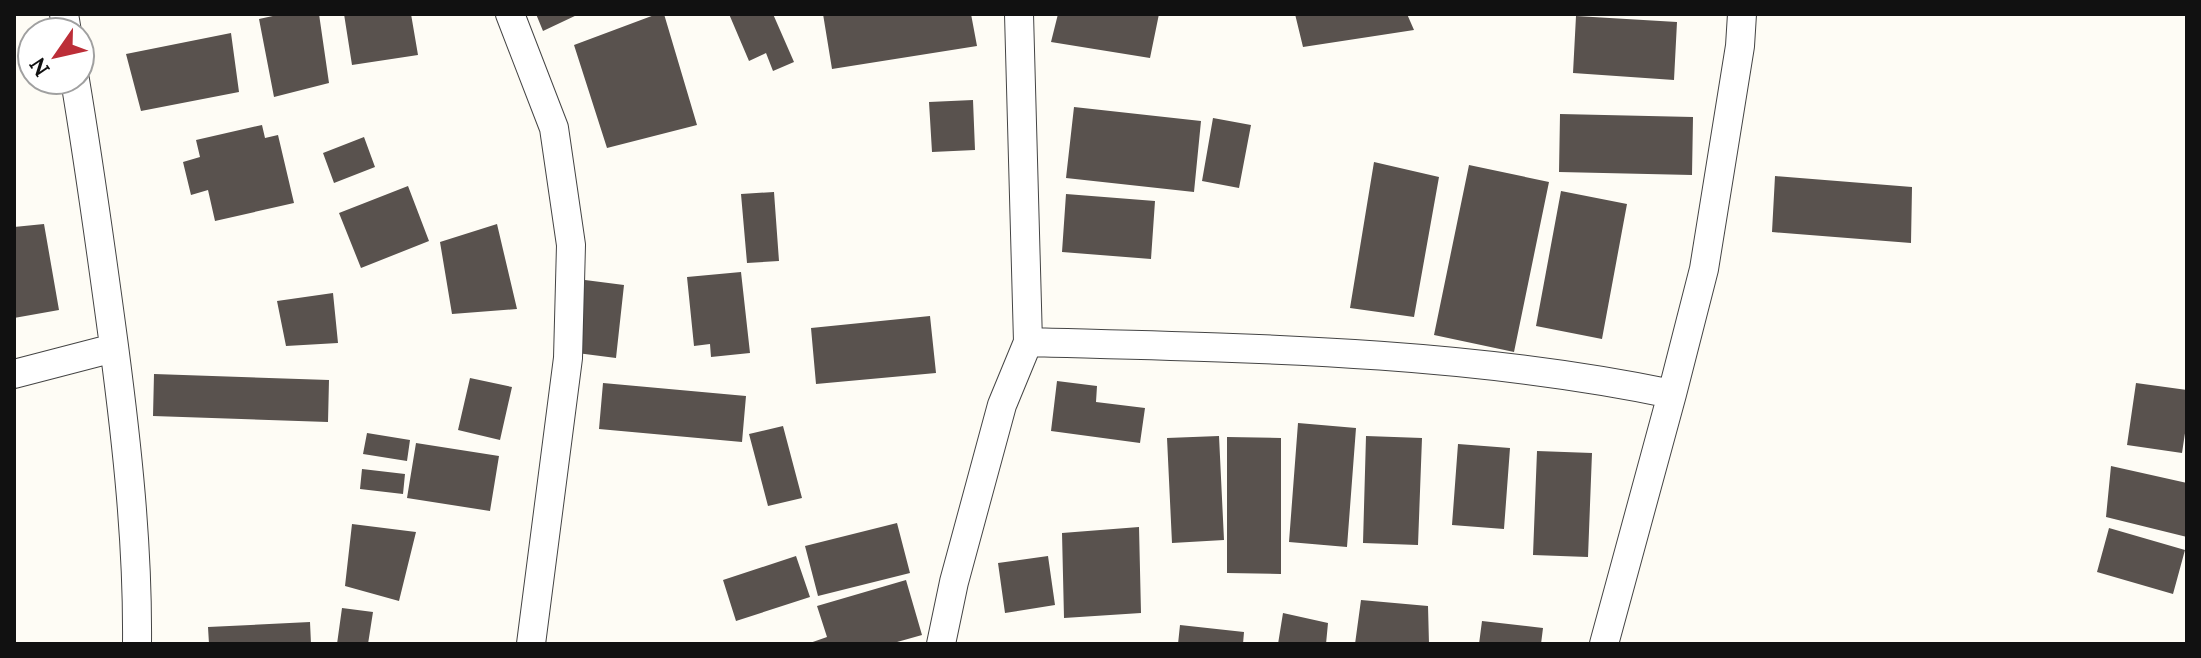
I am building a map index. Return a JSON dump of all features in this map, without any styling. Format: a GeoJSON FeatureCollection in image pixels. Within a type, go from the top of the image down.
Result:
{"type":"FeatureCollection","features":[{"type":"Feature","properties":{"kind":"street"},"geometry":{"type":"LineString","coordinates":[[510,14],[554,128],[571,245],[568,358],[531,644]]}},
{"type":"Feature","properties":{"kind":"street"},"geometry":{"type":"LineString","coordinates":[[941,644],[954,582],[1002,405],[1028,342],[1019,14]]}},
{"type":"Feature","properties":{"kind":"street"},"geometry":{"type":"LineString","coordinates":[[1604,644],[1704,269],[1740,46],[1742,14]]}},
{"type":"Feature","properties":{"kind":"street"},"geometry":{"type":"LineString","coordinates":[[78,96],[97,210],[122,402],[138,602],[137,644]]}},
{"type":"Feature","properties":{"kind":"street"},"geometry":{"type":"LineString","coordinates":[[1028,342],[1431,358],[1624,384],[1672,394]]}},
{"type":"Feature","properties":{"kind":"street"},"geometry":{"type":"LineString","coordinates":[[14,374],[114,348]]}},
{"type":"Feature","properties":{"kind":"building"},"geometry":{"type":"Polygon","coordinates":[[[282,14],[319,14],[329,83],[274,97],[259,19],[282,14]]]}},
{"type":"Feature","properties":{"kind":"building"},"geometry":{"type":"Polygon","coordinates":[[[344,14],[411,14],[418,55],[352,65],[344,14]]]}},
{"type":"Feature","properties":{"kind":"building"},"geometry":{"type":"Polygon","coordinates":[[[536,14],[579,14],[543,31],[536,14]]]}},
{"type":"Feature","properties":{"kind":"building"},"geometry":{"type":"Polygon","coordinates":[[[664,14],[697,125],[607,148],[574,45],[664,14]]]}},
{"type":"Feature","properties":{"kind":"building"},"geometry":{"type":"Polygon","coordinates":[[[729,14],[773,14],[794,62],[773,71],[766,53],[749,61],[729,14]]]}},
{"type":"Feature","properties":{"kind":"building"},"geometry":{"type":"Polygon","coordinates":[[[823,14],[971,14],[977,46],[832,69],[823,14]]]}},
{"type":"Feature","properties":{"kind":"building"},"geometry":{"type":"Polygon","coordinates":[[[1058,14],[1159,14],[1150,58],[1051,42],[1058,14]]]}},
{"type":"Feature","properties":{"kind":"building"},"geometry":{"type":"Polygon","coordinates":[[[1295,14],[1407,14],[1414,30],[1303,47],[1295,14]]]}},
{"type":"Feature","properties":{"kind":"building"},"geometry":{"type":"Polygon","coordinates":[[[1576,16],[1677,22],[1674,80],[1573,73],[1576,16]]]}},
{"type":"Feature","properties":{"kind":"building"},"geometry":{"type":"Polygon","coordinates":[[[231,33],[239,92],[141,111],[126,54],[231,33]]]}},
{"type":"Feature","properties":{"kind":"building"},"geometry":{"type":"Polygon","coordinates":[[[973,100],[975,150],[932,152],[929,102],[973,100]]]}},
{"type":"Feature","properties":{"kind":"building"},"geometry":{"type":"Polygon","coordinates":[[[1074,107],[1201,121],[1194,192],[1066,178],[1074,107]]]}},
{"type":"Feature","properties":{"kind":"building"},"geometry":{"type":"Polygon","coordinates":[[[1560,114],[1693,117],[1692,175],[1559,172],[1560,114]]]}},
{"type":"Feature","properties":{"kind":"building"},"geometry":{"type":"Polygon","coordinates":[[[1213,118],[1251,125],[1239,188],[1202,181],[1213,118]]]}},
{"type":"Feature","properties":{"kind":"building"},"geometry":{"type":"Polygon","coordinates":[[[262,125],[265,138],[278,135],[294,203],[215,221],[208,190],[191,195],[183,162],[200,157],[196,140],[262,125]]]}},
{"type":"Feature","properties":{"kind":"building"},"geometry":{"type":"Polygon","coordinates":[[[364,137],[375,167],[334,183],[323,153],[364,137]]]}},
{"type":"Feature","properties":{"kind":"building"},"geometry":{"type":"Polygon","coordinates":[[[1374,162],[1439,177],[1414,317],[1350,308],[1374,162]]]}},
{"type":"Feature","properties":{"kind":"building"},"geometry":{"type":"Polygon","coordinates":[[[1469,165],[1549,182],[1514,352],[1434,335],[1469,165]]]}},
{"type":"Feature","properties":{"kind":"building"},"geometry":{"type":"Polygon","coordinates":[[[1775,176],[1912,187],[1911,243],[1772,232],[1775,176]]]}},
{"type":"Feature","properties":{"kind":"building"},"geometry":{"type":"Polygon","coordinates":[[[408,186],[429,241],[361,268],[339,213],[408,186]]]}},
{"type":"Feature","properties":{"kind":"building"},"geometry":{"type":"Polygon","coordinates":[[[1561,191],[1627,204],[1602,339],[1536,326],[1561,191]]]}},
{"type":"Feature","properties":{"kind":"building"},"geometry":{"type":"Polygon","coordinates":[[[774,192],[779,261],[747,263],[741,194],[774,192]]]}},
{"type":"Feature","properties":{"kind":"building"},"geometry":{"type":"Polygon","coordinates":[[[1066,194],[1155,201],[1151,259],[1062,252],[1066,194]]]}},
{"type":"Feature","properties":{"kind":"building"},"geometry":{"type":"Polygon","coordinates":[[[44,224],[59,310],[14,318],[14,227],[44,224]]]}},
{"type":"Feature","properties":{"kind":"building"},"geometry":{"type":"Polygon","coordinates":[[[497,224],[517,309],[452,314],[440,242],[497,224]]]}},
{"type":"Feature","properties":{"kind":"building"},"geometry":{"type":"Polygon","coordinates":[[[741,272],[750,353],[711,357],[710,344],[694,346],[687,277],[741,272]]]}},
{"type":"Feature","properties":{"kind":"building"},"geometry":{"type":"Polygon","coordinates":[[[585,280],[624,285],[616,358],[577,353],[585,280]]]}},
{"type":"Feature","properties":{"kind":"building"},"geometry":{"type":"Polygon","coordinates":[[[333,293],[338,343],[286,346],[277,301],[333,293]]]}},
{"type":"Feature","properties":{"kind":"building"},"geometry":{"type":"Polygon","coordinates":[[[930,316],[936,373],[816,384],[811,328],[930,316]]]}},
{"type":"Feature","properties":{"kind":"building"},"geometry":{"type":"Polygon","coordinates":[[[154,374],[329,380],[328,422],[153,416],[154,374]]]}},
{"type":"Feature","properties":{"kind":"building"},"geometry":{"type":"Polygon","coordinates":[[[470,378],[512,387],[500,440],[458,430],[470,378]]]}},
{"type":"Feature","properties":{"kind":"building"},"geometry":{"type":"Polygon","coordinates":[[[1057,381],[1097,386],[1096,402],[1145,408],[1140,443],[1051,431],[1057,381]]]}},
{"type":"Feature","properties":{"kind":"building"},"geometry":{"type":"Polygon","coordinates":[[[603,383],[746,396],[742,442],[599,429],[603,383]]]}},
{"type":"Feature","properties":{"kind":"building"},"geometry":{"type":"Polygon","coordinates":[[[2136,383],[2187,390],[2182,453],[2127,445],[2136,383]]]}},
{"type":"Feature","properties":{"kind":"building"},"geometry":{"type":"Polygon","coordinates":[[[1298,423],[1356,428],[1347,547],[1289,542],[1298,423]]]}},
{"type":"Feature","properties":{"kind":"building"},"geometry":{"type":"Polygon","coordinates":[[[783,426],[802,498],[768,506],[749,434],[783,426]]]}},
{"type":"Feature","properties":{"kind":"building"},"geometry":{"type":"Polygon","coordinates":[[[367,433],[410,440],[407,461],[363,454],[367,433]]]}},
{"type":"Feature","properties":{"kind":"building"},"geometry":{"type":"Polygon","coordinates":[[[1219,436],[1224,540],[1172,543],[1167,438],[1219,436]]]}},
{"type":"Feature","properties":{"kind":"building"},"geometry":{"type":"Polygon","coordinates":[[[1366,436],[1422,438],[1418,545],[1363,543],[1366,436]]]}},
{"type":"Feature","properties":{"kind":"building"},"geometry":{"type":"Polygon","coordinates":[[[1227,437],[1281,438],[1281,574],[1227,573],[1227,437]]]}},
{"type":"Feature","properties":{"kind":"building"},"geometry":{"type":"Polygon","coordinates":[[[416,443],[499,456],[490,511],[407,498],[416,443]]]}},
{"type":"Feature","properties":{"kind":"building"},"geometry":{"type":"Polygon","coordinates":[[[1458,444],[1510,448],[1504,529],[1452,525],[1458,444]]]}},
{"type":"Feature","properties":{"kind":"building"},"geometry":{"type":"Polygon","coordinates":[[[1537,451],[1592,453],[1588,557],[1533,555],[1537,451]]]}},
{"type":"Feature","properties":{"kind":"building"},"geometry":{"type":"Polygon","coordinates":[[[2111,466],[2187,483],[2187,537],[2106,517],[2111,466]]]}},
{"type":"Feature","properties":{"kind":"building"},"geometry":{"type":"Polygon","coordinates":[[[362,469],[405,474],[403,494],[360,489],[362,469]]]}},
{"type":"Feature","properties":{"kind":"building"},"geometry":{"type":"Polygon","coordinates":[[[897,523],[910,573],[818,596],[805,546],[897,523]]]}},
{"type":"Feature","properties":{"kind":"building"},"geometry":{"type":"Polygon","coordinates":[[[352,524],[416,532],[399,601],[345,586],[352,524]]]}},
{"type":"Feature","properties":{"kind":"building"},"geometry":{"type":"Polygon","coordinates":[[[1139,527],[1141,613],[1064,618],[1062,533],[1139,527]]]}},
{"type":"Feature","properties":{"kind":"building"},"geometry":{"type":"Polygon","coordinates":[[[2109,528],[2185,550],[2173,594],[2097,572],[2109,528]]]}},
{"type":"Feature","properties":{"kind":"building"},"geometry":{"type":"Polygon","coordinates":[[[796,556],[810,597],[736,621],[723,580],[796,556]]]}},
{"type":"Feature","properties":{"kind":"building"},"geometry":{"type":"Polygon","coordinates":[[[1048,556],[1055,605],[1005,613],[998,563],[1048,556]]]}},
{"type":"Feature","properties":{"kind":"building"},"geometry":{"type":"Polygon","coordinates":[[[906,580],[922,635],[890,644],[807,644],[827,637],[817,606],[906,580]]]}},
{"type":"Feature","properties":{"kind":"building"},"geometry":{"type":"Polygon","coordinates":[[[1361,600],[1428,606],[1429,644],[1355,644],[1361,600]]]}},
{"type":"Feature","properties":{"kind":"building"},"geometry":{"type":"Polygon","coordinates":[[[342,608],[373,612],[368,644],[337,644],[342,608]]]}},
{"type":"Feature","properties":{"kind":"building"},"geometry":{"type":"Polygon","coordinates":[[[1283,613],[1328,623],[1326,644],[1278,644],[1283,613]]]}},
{"type":"Feature","properties":{"kind":"building"},"geometry":{"type":"Polygon","coordinates":[[[1482,621],[1543,628],[1541,644],[1479,644],[1482,621]]]}},
{"type":"Feature","properties":{"kind":"building"},"geometry":{"type":"Polygon","coordinates":[[[310,622],[311,644],[209,644],[208,627],[310,622]]]}},
{"type":"Feature","properties":{"kind":"building"},"geometry":{"type":"Polygon","coordinates":[[[1180,625],[1244,632],[1243,644],[1178,644],[1180,625]]]}}]}
